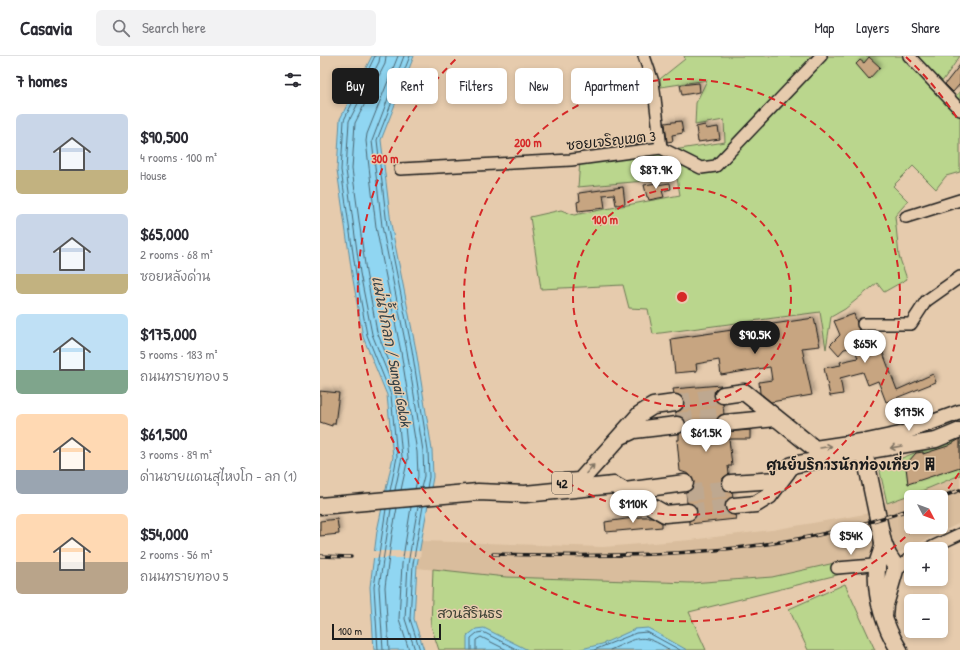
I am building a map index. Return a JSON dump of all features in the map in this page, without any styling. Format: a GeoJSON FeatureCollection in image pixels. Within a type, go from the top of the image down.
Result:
{"type":"FeatureCollection","features":[{"type":"Feature","properties":{"kind":"highway"},"geometry":{"type":"LineString","coordinates":[[776,418],[729,413],[748,396],[776,418],[815,449],[863,447]]}},
{"type":"Feature","properties":{"kind":"highway","name":"42"},"geometry":{"type":"LineString","coordinates":[[320,506],[352,502],[483,492],[580,480],[618,438],[640,414],[675,419],[634,430],[618,438]]}},
{"type":"Feature","properties":{"kind":"highway"},"geometry":{"type":"LineString","coordinates":[[786,473],[776,480],[734,489],[769,496],[792,465],[863,447]]}},
{"type":"Feature","properties":{"kind":"highway"},"geometry":{"type":"LineString","coordinates":[[863,447],[883,542],[884,617],[890,635],[899,650]]}},
{"type":"Feature","properties":{"kind":"highway","name":"42"},"geometry":{"type":"LineString","coordinates":[[483,492],[525,494],[614,485],[625,491],[657,499],[686,496]]}},
{"type":"Feature","properties":{"kind":"highway","name":"42"},"geometry":{"type":"LineString","coordinates":[[625,491],[657,499]]}},
{"type":"Feature","properties":{"kind":"main road"},"geometry":{"type":"LineString","coordinates":[[863,447],[960,412]]}},
{"type":"Feature","properties":{"kind":"main road"},"geometry":{"type":"LineString","coordinates":[[924,426],[929,441]]}},
{"type":"Feature","properties":{"kind":"main road"},"geometry":{"type":"LineString","coordinates":[[863,447],[929,441],[960,430]]}},
{"type":"Feature","properties":{"kind":"street"},"geometry":{"type":"LineString","coordinates":[[644,56],[653,82],[661,148]]}},
{"type":"Feature","properties":{"kind":"street","name":"ซอยเจริญเขต 3"},"geometry":{"type":"LineString","coordinates":[[400,169],[571,160],[661,148],[702,168],[716,166],[821,56]]}},
{"type":"Feature","properties":{"kind":"street"},"geometry":{"type":"LineString","coordinates":[[909,56],[960,110]]}},
{"type":"Feature","properties":{"kind":"street"},"geometry":{"type":"LineString","coordinates":[[906,217],[960,200]]}},
{"type":"Feature","properties":{"kind":"street"},"geometry":{"type":"LineString","coordinates":[[863,324],[911,324],[926,301],[960,277]]}},
{"type":"Feature","properties":{"kind":"street"},"geometry":{"type":"LineString","coordinates":[[943,542],[960,534]]}},
{"type":"Feature","properties":{"kind":"street"},"geometry":{"type":"LineString","coordinates":[[837,568],[884,567],[904,560]]}},
{"type":"Feature","properties":{"kind":"shaded area"},"geometry":{"type":"Polygon","coordinates":[[[960,475],[960,523],[948,529],[948,490],[923,490],[960,475]]]}},
{"type":"Feature","properties":{"kind":"shaded area"},"geometry":{"type":"Polygon","coordinates":[[[904,497],[904,534],[937,534],[921,542],[904,542],[904,550],[896,554],[847,560],[772,577],[691,583],[505,577],[417,568],[421,541],[603,547],[691,540],[772,530],[865,514],[887,503],[904,497]]]}},
{"type":"Feature","properties":{"kind":"green space"},"geometry":{"type":"Polygon","coordinates":[[[684,56],[960,56],[939,86],[954,98],[960,91],[960,172],[946,176],[936,189],[913,166],[893,186],[908,201],[895,216],[899,256],[907,279],[884,292],[877,283],[845,309],[831,317],[826,349],[820,312],[653,334],[648,309],[629,308],[623,285],[541,289],[530,217],[561,210],[574,215],[680,195],[677,178],[578,187],[580,161],[725,142],[724,120],[695,125],[696,103],[707,80],[661,87],[660,79],[685,59],[684,56]]]}},
{"type":"Feature","properties":{"kind":"green space"},"geometry":{"type":"Polygon","coordinates":[[[960,435],[960,475],[929,488],[923,490],[904,490],[904,497],[887,503],[879,467],[960,435]]]}},
{"type":"Feature","properties":{"kind":"green space","name":"สวนสิรินธร"},"geometry":{"type":"Polygon","coordinates":[[[839,562],[845,573],[689,612],[706,650],[439,650],[431,626],[433,569],[506,577],[691,583],[772,577],[839,562]]]}},
{"type":"Feature","properties":{"kind":"green space"},"geometry":{"type":"Polygon","coordinates":[[[845,584],[875,650],[808,650],[789,609],[845,584]]]}},
{"type":"Feature","properties":{"kind":"water","name":"แม่น้ำโกลก / Sungai Golok"},"geometry":{"type":"Polygon","coordinates":[[[372,56],[414,56],[409,68],[387,68],[387,104],[395,104],[381,140],[391,224],[416,350],[432,450],[433,477],[417,565],[414,619],[424,650],[374,650],[370,587],[377,531],[393,457],[387,395],[363,337],[337,170],[340,119],[348,104],[379,104],[379,68],[366,68],[372,56]]]}},
{"type":"Feature","properties":{"kind":"water"},"geometry":{"type":"Polygon","coordinates":[[[484,628],[528,650],[467,650],[467,636],[476,629],[484,628]]]}},
{"type":"Feature","properties":{"kind":"water"},"geometry":{"type":"Polygon","coordinates":[[[648,628],[687,650],[577,650],[602,644],[635,629],[648,628]]]}},
{"type":"Feature","properties":{"kind":"pier"},"geometry":{"type":"Polygon","coordinates":[[[373,551],[421,551],[420,558],[372,558],[373,551]]]}},
{"type":"Feature","properties":{"kind":"building"},"geometry":{"type":"Polygon","coordinates":[[[869,57],[880,67],[869,79],[856,64],[860,60],[864,63],[869,57]]]}},
{"type":"Feature","properties":{"kind":"building"},"geometry":{"type":"Polygon","coordinates":[[[960,65],[960,84],[953,92],[945,84],[960,65]]]}},
{"type":"Feature","properties":{"kind":"building"},"geometry":{"type":"Polygon","coordinates":[[[699,83],[700,92],[682,95],[680,85],[699,83]]]}},
{"type":"Feature","properties":{"kind":"building"},"geometry":{"type":"Polygon","coordinates":[[[681,121],[683,133],[672,135],[673,141],[667,142],[665,123],[681,121]]]}},
{"type":"Feature","properties":{"kind":"building"},"geometry":{"type":"Polygon","coordinates":[[[705,125],[706,129],[718,127],[720,139],[698,142],[696,127],[705,125]]]}},
{"type":"Feature","properties":{"kind":"building"},"geometry":{"type":"Polygon","coordinates":[[[657,183],[657,185],[670,183],[671,189],[662,191],[664,197],[649,200],[644,185],[657,183]]]}},
{"type":"Feature","properties":{"kind":"building"},"geometry":{"type":"Polygon","coordinates":[[[623,187],[625,204],[616,205],[614,194],[603,195],[605,208],[578,211],[577,202],[580,201],[579,193],[623,187]]]}},
{"type":"Feature","properties":{"kind":"building"},"geometry":{"type":"Polygon","coordinates":[[[854,314],[867,353],[881,348],[897,390],[933,374],[936,382],[886,402],[878,381],[868,385],[863,372],[840,378],[843,394],[830,396],[824,368],[841,365],[840,362],[858,358],[854,347],[844,349],[839,355],[830,345],[840,335],[834,321],[854,314]]]}},
{"type":"Feature","properties":{"kind":"building"},"geometry":{"type":"Polygon","coordinates":[[[814,318],[820,346],[802,348],[812,395],[771,402],[760,393],[759,382],[772,380],[770,367],[721,375],[719,360],[696,364],[697,371],[675,373],[671,339],[814,318]]]}},
{"type":"Feature","properties":{"kind":"building"},"geometry":{"type":"Polygon","coordinates":[[[721,385],[714,391],[716,401],[723,404],[724,414],[717,419],[717,428],[726,432],[750,430],[750,439],[729,439],[732,466],[728,466],[729,474],[723,478],[722,483],[726,491],[732,492],[733,497],[726,502],[725,507],[730,514],[735,515],[736,519],[689,524],[689,521],[696,516],[697,511],[692,504],[687,503],[686,492],[691,490],[694,482],[689,474],[680,471],[677,440],[679,440],[679,434],[686,429],[686,424],[684,419],[676,416],[676,412],[681,410],[684,402],[682,397],[674,394],[673,389],[721,385]]]}},
{"type":"Feature","properties":{"kind":"building"},"geometry":{"type":"Polygon","coordinates":[[[320,391],[339,393],[335,424],[332,424],[332,426],[320,422],[320,391]]]}},
{"type":"Feature","properties":{"kind":"building","name":"ศูนย์บริการนักท่องเที่ยว"},"geometry":{"type":"Polygon","coordinates":[[[960,439],[960,467],[908,484],[906,467],[916,453],[923,452],[923,454],[948,446],[960,439]]]}},
{"type":"Feature","properties":{"kind":"building"},"geometry":{"type":"Polygon","coordinates":[[[640,517],[652,517],[662,523],[662,527],[606,532],[605,522],[640,517]]]}},
{"type":"Feature","properties":{"kind":"building"},"geometry":{"type":"Polygon","coordinates":[[[337,519],[339,534],[320,536],[320,521],[337,519]]]}},
{"type":"Feature","properties":{"kind":"tunnel"},"geometry":{"type":"LineString","coordinates":[[675,403],[723,395]]}},
{"type":"Feature","properties":{"kind":"tunnel"},"geometry":{"type":"LineString","coordinates":[[677,421],[725,415]]}},
{"type":"Feature","properties":{"kind":"tunnel"},"geometry":{"type":"LineString","coordinates":[[686,493],[731,488]]}},
{"type":"Feature","properties":{"kind":"tunnel"},"geometry":{"type":"LineString","coordinates":[[688,512],[734,506]]}},
{"type":"Feature","properties":{"kind":"railway"},"geometry":{"type":"LineString","coordinates":[[948,494],[960,490]]}},
{"type":"Feature","properties":{"kind":"railway"},"geometry":{"type":"LineString","coordinates":[[493,554],[610,555],[727,549],[803,538],[884,518],[904,511]]}},
{"type":"Feature","properties":{"kind":"railway"},"geometry":{"type":"LineString","coordinates":[[320,556],[351,557]]}},
{"type":"Feature","properties":{"kind":"place","name":"ศูนย์บริการนักท่องเที่ยว"},"geometry":{"type":"Point","coordinates":[930,464]}}]}
